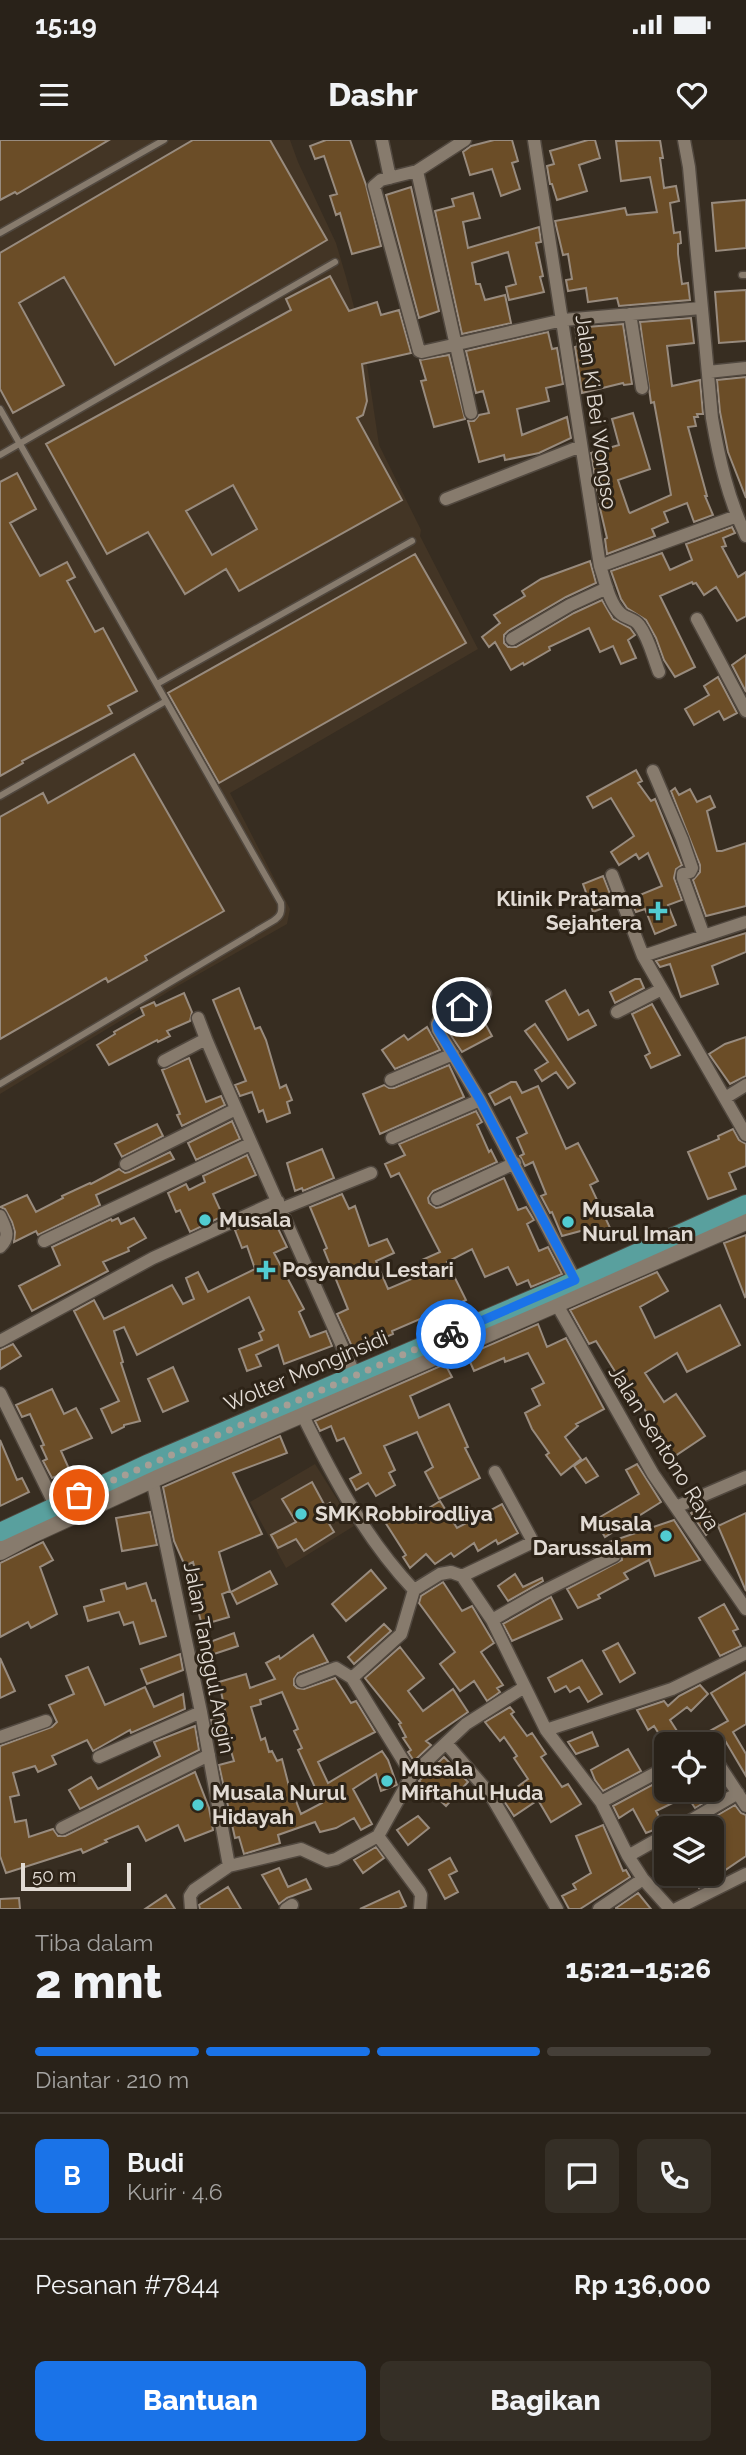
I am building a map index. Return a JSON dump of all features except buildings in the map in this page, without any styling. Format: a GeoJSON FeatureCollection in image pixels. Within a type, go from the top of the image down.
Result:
{"type":"FeatureCollection","features":[{"type":"Feature","properties":{"kind":"main road","name":"Wolter Monginsidi"},"geometry":{"type":"LineString","coordinates":[[0,1551],[152,1479],[556,1303],[588,1279],[746,1204]]}},
{"type":"Feature","properties":{"kind":"main road","name":"Wolter Monginsidi"},"geometry":{"type":"LineString","coordinates":[[0,1532],[355,1375],[588,1279],[746,1221]]}},
{"type":"Feature","properties":{"kind":"street"},"geometry":{"type":"LineString","coordinates":[[382,140],[390,178]]}},
{"type":"Feature","properties":{"kind":"street"},"geometry":{"type":"LineString","coordinates":[[465,140],[417,171],[379,181],[374,187],[418,350],[422,352],[564,320],[701,308]]}},
{"type":"Feature","properties":{"kind":"street","name":"Jalan Ki Bei Wongso"},"geometry":{"type":"LineString","coordinates":[[534,140],[600,566],[607,588],[621,614],[635,620],[642,628],[659,672]]}},
{"type":"Feature","properties":{"kind":"street"},"geometry":{"type":"LineString","coordinates":[[684,140],[689,167],[718,458],[746,536]]}},
{"type":"Feature","properties":{"kind":"street"},"geometry":{"type":"LineString","coordinates":[[417,171],[471,413]]}},
{"type":"Feature","properties":{"kind":"street"},"geometry":{"type":"LineString","coordinates":[[629,314],[642,388]]}},
{"type":"Feature","properties":{"kind":"street"},"geometry":{"type":"LineString","coordinates":[[708,372],[746,368]]}},
{"type":"Feature","properties":{"kind":"street"},"geometry":{"type":"LineString","coordinates":[[446,499],[581,446]]}},
{"type":"Feature","properties":{"kind":"street"},"geometry":{"type":"LineString","coordinates":[[600,566],[737,516]]}},
{"type":"Feature","properties":{"kind":"street"},"geometry":{"type":"LineString","coordinates":[[512,639],[607,588]]}},
{"type":"Feature","properties":{"kind":"street"},"geometry":{"type":"LineString","coordinates":[[697,619],[746,711]]}},
{"type":"Feature","properties":{"kind":"street"},"geometry":{"type":"LineString","coordinates":[[653,771],[692,868],[690,872],[683,874],[683,878],[704,936]]}},
{"type":"Feature","properties":{"kind":"street"},"geometry":{"type":"LineString","coordinates":[[612,875],[643,956],[746,1135]]}},
{"type":"Feature","properties":{"kind":"street"},"geometry":{"type":"LineString","coordinates":[[643,956],[746,922]]}},
{"type":"Feature","properties":{"kind":"street"},"geometry":{"type":"LineString","coordinates":[[617,1012],[662,989]]}},
{"type":"Feature","properties":{"kind":"street"},"geometry":{"type":"LineString","coordinates":[[485,994],[439,1020],[438,1030],[514,1163],[588,1279]]}},
{"type":"Feature","properties":{"kind":"street"},"geometry":{"type":"LineString","coordinates":[[198,1018],[250,1144],[355,1375]]}},
{"type":"Feature","properties":{"kind":"street"},"geometry":{"type":"LineString","coordinates":[[164,1061],[206,1039]]}},
{"type":"Feature","properties":{"kind":"street"},"geometry":{"type":"LineString","coordinates":[[391,1080],[453,1054]]}},
{"type":"Feature","properties":{"kind":"street"},"geometry":{"type":"LineString","coordinates":[[725,1098],[746,1085]]}},
{"type":"Feature","properties":{"kind":"street"},"geometry":{"type":"LineString","coordinates":[[392,1138],[480,1100]]}},
{"type":"Feature","properties":{"kind":"street"},"geometry":{"type":"LineString","coordinates":[[127,1164],[236,1110]]}},
{"type":"Feature","properties":{"kind":"street"},"geometry":{"type":"LineString","coordinates":[[44,1241],[250,1144]]}},
{"type":"Feature","properties":{"kind":"street"},"geometry":{"type":"LineString","coordinates":[[437,1199],[514,1163]]}},
{"type":"Feature","properties":{"kind":"street"},"geometry":{"type":"LineString","coordinates":[[0,1341],[153,1258],[279,1205],[371,1173]]}},
{"type":"Feature","properties":{"kind":"street"},"geometry":{"type":"LineString","coordinates":[[0,1216],[8,1232],[7,1240],[0,1247]]}},
{"type":"Feature","properties":{"kind":"street","name":"Jalan Sentono Raya"},"geometry":{"type":"LineString","coordinates":[[556,1303],[653,1474],[746,1609]]}},
{"type":"Feature","properties":{"kind":"street"},"geometry":{"type":"LineString","coordinates":[[0,1395],[55,1506]]}},
{"type":"Feature","properties":{"kind":"street"},"geometry":{"type":"LineString","coordinates":[[302,1414],[328,1468],[357,1518],[414,1590]]}},
{"type":"Feature","properties":{"kind":"street"},"geometry":{"type":"LineString","coordinates":[[462,1576],[531,1543],[531,1538],[495,1472]]}},
{"type":"Feature","properties":{"kind":"street"},"geometry":{"type":"LineString","coordinates":[[676,1507],[746,1477]]}},
{"type":"Feature","properties":{"kind":"street","name":"Jalan Tanggul Angin"},"geometry":{"type":"LineString","coordinates":[[152,1479],[201,1712],[229,1866]]}},
{"type":"Feature","properties":{"kind":"street"},"geometry":{"type":"LineString","coordinates":[[492,1620],[614,1556]]}},
{"type":"Feature","properties":{"kind":"street"},"geometry":{"type":"LineString","coordinates":[[352,1678],[401,1634],[414,1590],[440,1574],[451,1572],[462,1576],[492,1620],[523,1688],[546,1730],[601,1802],[628,1856],[643,1879],[670,1909]]}},
{"type":"Feature","properties":{"kind":"street"},"geometry":{"type":"LineString","coordinates":[[546,1730],[672,1689],[746,1653]]}},
{"type":"Feature","properties":{"kind":"street"},"geometry":{"type":"LineString","coordinates":[[302,1681],[336,1668],[352,1678],[412,1775]]}},
{"type":"Feature","properties":{"kind":"street"},"geometry":{"type":"LineString","coordinates":[[191,1909],[190,1896],[194,1890],[229,1866],[302,1849],[327,1861],[336,1859],[378,1836],[412,1775],[466,1724],[523,1688]]}},
{"type":"Feature","properties":{"kind":"street"},"geometry":{"type":"LineString","coordinates":[[99,1757],[201,1712]]}},
{"type":"Feature","properties":{"kind":"street"},"geometry":{"type":"LineString","coordinates":[[0,1737],[46,1721]]}},
{"type":"Feature","properties":{"kind":"street"},"geometry":{"type":"LineString","coordinates":[[446,1743],[490,1794],[557,1909]]}},
{"type":"Feature","properties":{"kind":"street"},"geometry":{"type":"LineString","coordinates":[[62,1828],[209,1755]]}},
{"type":"Feature","properties":{"kind":"street"},"geometry":{"type":"LineString","coordinates":[[724,1773],[746,1806]]}},
{"type":"Feature","properties":{"kind":"street"},"geometry":{"type":"LineString","coordinates":[[601,1802],[654,1774]]}},
{"type":"Feature","properties":{"kind":"street"},"geometry":{"type":"LineString","coordinates":[[698,1816],[738,1793]]}},
{"type":"Feature","properties":{"kind":"street"},"geometry":{"type":"LineString","coordinates":[[378,1836],[419,1891],[420,1909]]}},
{"type":"Feature","properties":{"kind":"street"},"geometry":{"type":"LineString","coordinates":[[628,1856],[654,1841]]}},
{"type":"Feature","properties":{"kind":"street"},"geometry":{"type":"LineString","coordinates":[[676,1909],[746,1874]]}},
{"type":"Feature","properties":{"kind":"street"},"geometry":{"type":"LineString","coordinates":[[599,1909],[643,1879]]}},
{"type":"Feature","properties":{"kind":"lane"},"geometry":{"type":"LineString","coordinates":[[0,233],[164,140]]}},
{"type":"Feature","properties":{"kind":"lane"},"geometry":{"type":"LineString","coordinates":[[0,455],[335,262]]}},
{"type":"Feature","properties":{"kind":"lane"},"geometry":{"type":"LineString","coordinates":[[0,409],[281,903],[281,915],[175,982],[0,1084]]}},
{"type":"Feature","properties":{"kind":"lane"},"geometry":{"type":"LineString","coordinates":[[157,684],[412,541]]}},
{"type":"Feature","properties":{"kind":"lane"},"geometry":{"type":"LineString","coordinates":[[0,796],[166,701]]}},
{"type":"Feature","properties":{"kind":"shaded area"},"geometry":{"type":"Polygon","coordinates":[[[0,140],[290,140],[336,243],[346,277],[364,344],[379,445],[421,530],[420,536],[478,649],[230,793],[290,909],[287,924],[176,987],[0,1094],[0,140]]]}},
{"type":"Feature","properties":{"kind":"shaded area","name":"SMK Robbirodliya"},"geometry":{"type":"Polygon","coordinates":[[[315,1464],[354,1526],[286,1568],[250,1502],[315,1464]]]}},
{"type":"Feature","properties":{"kind":"way so far"},"geometry":{"type":"LineString","coordinates":[[79,1495],[451,1334]]}},
{"type":"Feature","properties":{"kind":"place","name":"Klinik Pratama Sejahtera"},"geometry":{"type":"Point","coordinates":[658,911]}},
{"type":"Feature","properties":{"kind":"place","name":"Musala"},"geometry":{"type":"Point","coordinates":[205,1220]}},
{"type":"Feature","properties":{"kind":"place","name":"Musala Nurul Iman"},"geometry":{"type":"Point","coordinates":[568,1222]}},
{"type":"Feature","properties":{"kind":"place","name":"Posyandu Lestari"},"geometry":{"type":"Point","coordinates":[266,1270]}},
{"type":"Feature","properties":{"kind":"place","name":"SMK Robbirodliya"},"geometry":{"type":"Point","coordinates":[301,1514]}},
{"type":"Feature","properties":{"kind":"place","name":"Musala Darussalam"},"geometry":{"type":"Point","coordinates":[666,1536]}},
{"type":"Feature","properties":{"kind":"place","name":"Musala Miftahul Huda"},"geometry":{"type":"Point","coordinates":[387,1781]}},
{"type":"Feature","properties":{"kind":"place","name":"Musala Nurul Hidayah"},"geometry":{"type":"Point","coordinates":[198,1805]}},
{"type":"Feature","properties":{"kind":"route"},"geometry":{"type":"LineString","coordinates":[[451,1334],[575,1280],[480,1100],[438,1030],[439,1020],[462,1007]]}}]}
